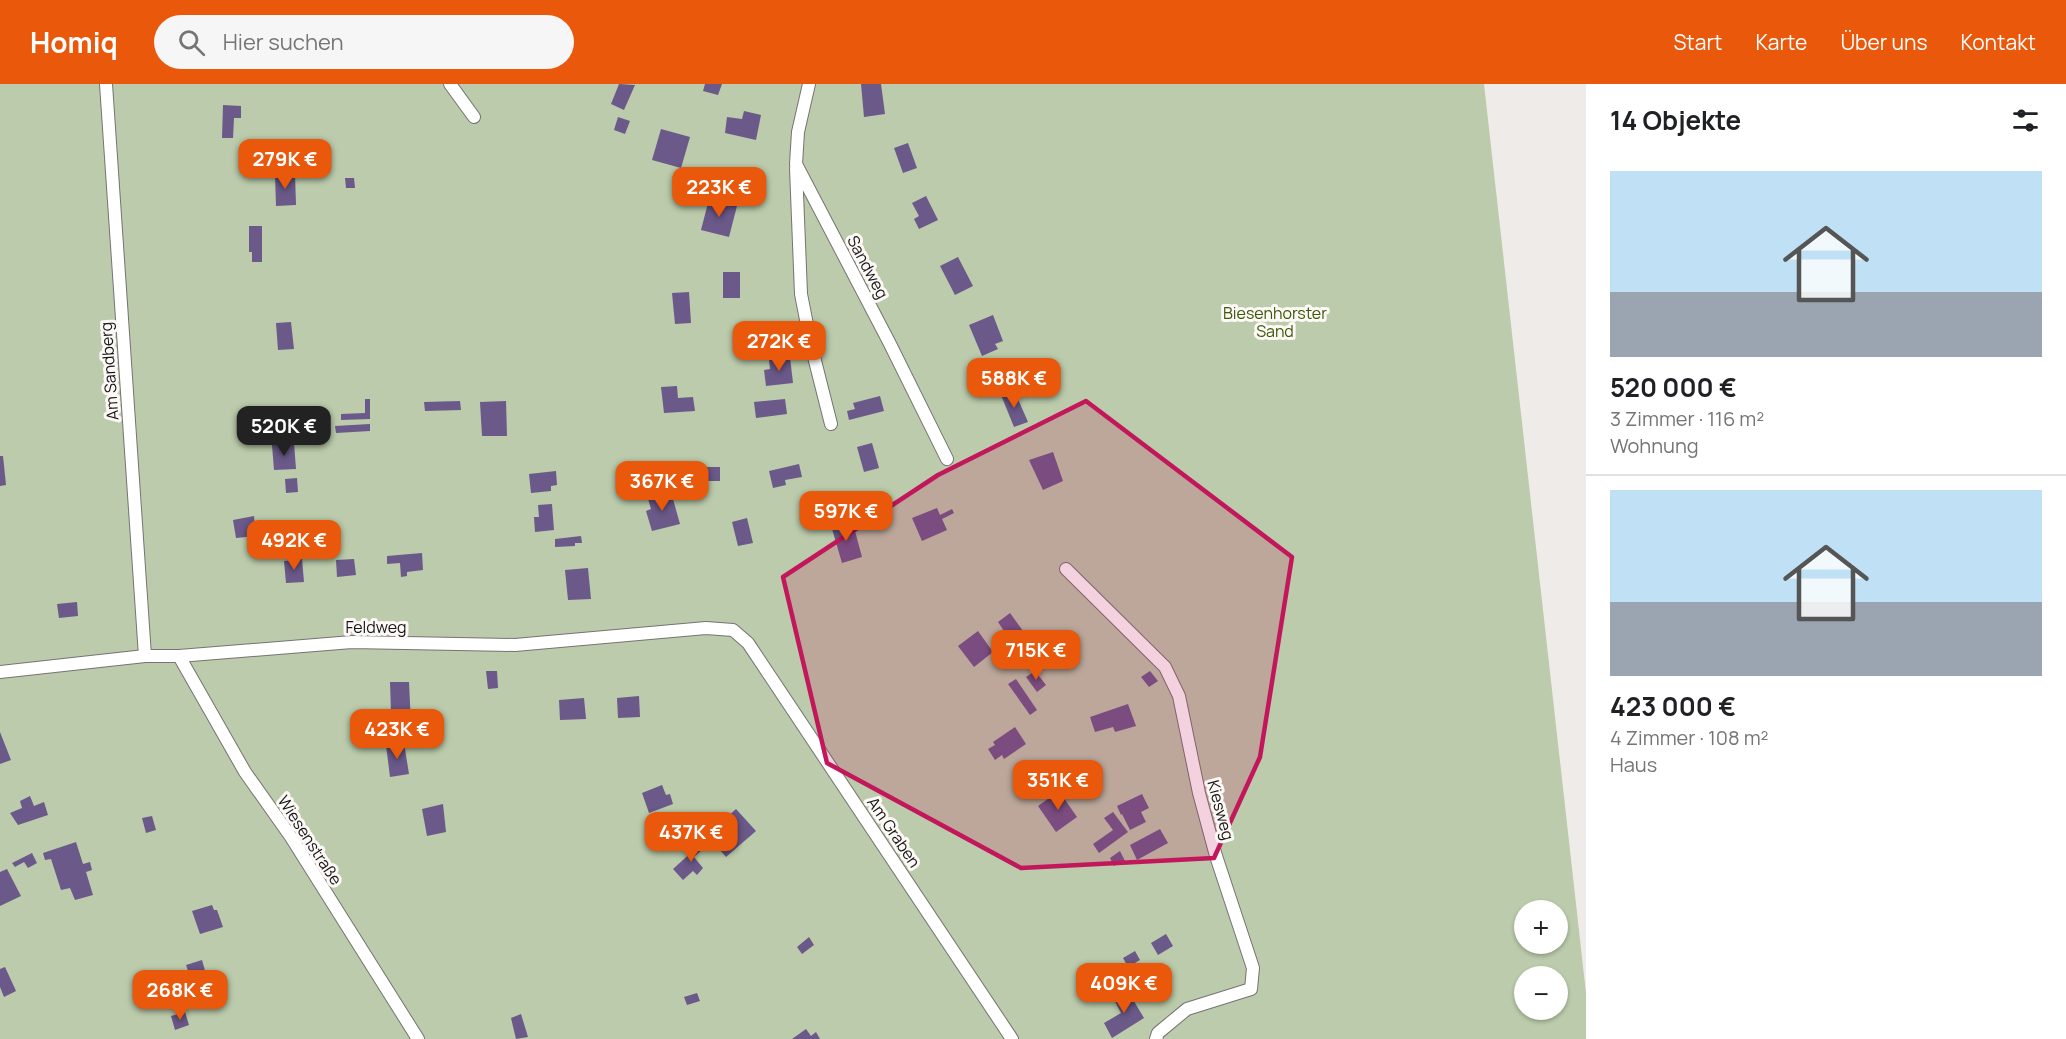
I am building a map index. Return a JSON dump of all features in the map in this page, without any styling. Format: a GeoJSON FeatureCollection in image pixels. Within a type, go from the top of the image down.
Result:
{"type":"FeatureCollection","features":[{"type":"Feature","properties":{"kind":"lane","name":"Am Sandberg"},"geometry":{"type":"LineString","coordinates":[[106,84],[145,656]]}},
{"type":"Feature","properties":{"kind":"lane"},"geometry":{"type":"LineString","coordinates":[[450,84],[474,117]]}},
{"type":"Feature","properties":{"kind":"lane"},"geometry":{"type":"LineString","coordinates":[[809,84],[798,132],[796,164],[801,294],[831,424]]}},
{"type":"Feature","properties":{"kind":"lane","name":"Sandweg"},"geometry":{"type":"LineString","coordinates":[[796,164],[947,459]]}},
{"type":"Feature","properties":{"kind":"lane","name":"Kiesweg"},"geometry":{"type":"LineString","coordinates":[[1066,569],[1165,667],[1179,696],[1198,793],[1253,968],[1251,989],[1187,1009],[1158,1033],[1156,1039]]}},
{"type":"Feature","properties":{"kind":"lane","name":"Feldweg"},"geometry":{"type":"LineString","coordinates":[[0,672],[145,656],[179,656],[352,642],[514,645],[706,628],[733,630],[748,643]]}},
{"type":"Feature","properties":{"kind":"lane","name":"Am Graben"},"geometry":{"type":"LineString","coordinates":[[748,643],[1012,1039]]}},
{"type":"Feature","properties":{"kind":"lane","name":"Wiesenstraße"},"geometry":{"type":"LineString","coordinates":[[179,656],[244,772],[291,837],[418,1039]]}},
{"type":"Feature","properties":{"kind":"highlighted area"},"geometry":{"type":"Polygon","coordinates":[[[1086,401],[1292,557],[1260,757],[1214,858],[1021,868],[827,763],[783,577],[938,475],[1086,401]]]}},
{"type":"Feature","properties":{"kind":"green space","name":"Biesenhorster Sand"},"geometry":{"type":"Polygon","coordinates":[[[0,84],[1484,84],[1586,993],[1586,1039],[0,1039],[0,84]]]}},
{"type":"Feature","properties":{"kind":"building"},"geometry":{"type":"Polygon","coordinates":[[[619,84],[635,85],[624,110],[611,104],[619,84]]]}},
{"type":"Feature","properties":{"kind":"building"},"geometry":{"type":"Polygon","coordinates":[[[705,84],[722,84],[718,95],[703,91],[705,84]]]}},
{"type":"Feature","properties":{"kind":"building"},"geometry":{"type":"Polygon","coordinates":[[[861,84],[881,84],[885,114],[864,117],[861,84]]]}},
{"type":"Feature","properties":{"kind":"building"},"geometry":{"type":"Polygon","coordinates":[[[223,105],[241,106],[241,118],[234,118],[233,138],[222,138],[223,105]]]}},
{"type":"Feature","properties":{"kind":"building"},"geometry":{"type":"Polygon","coordinates":[[[744,111],[761,115],[756,140],[725,133],[727,117],[742,119],[744,111]]]}},
{"type":"Feature","properties":{"kind":"building"},"geometry":{"type":"Polygon","coordinates":[[[618,117],[630,121],[625,134],[614,130],[618,117]]]}},
{"type":"Feature","properties":{"kind":"building"},"geometry":{"type":"Polygon","coordinates":[[[661,129],[690,137],[681,168],[652,160],[661,129]]]}},
{"type":"Feature","properties":{"kind":"building"},"geometry":{"type":"Polygon","coordinates":[[[908,143],[917,168],[903,173],[894,148],[908,143]]]}},
{"type":"Feature","properties":{"kind":"building"},"geometry":{"type":"Polygon","coordinates":[[[275,174],[295,174],[296,205],[276,206],[275,174]]]}},
{"type":"Feature","properties":{"kind":"building"},"geometry":{"type":"Polygon","coordinates":[[[345,178],[354,178],[355,188],[346,188],[345,178]]]}},
{"type":"Feature","properties":{"kind":"building"},"geometry":{"type":"Polygon","coordinates":[[[926,196],[938,220],[919,229],[914,219],[919,216],[912,203],[926,196]]]}},
{"type":"Feature","properties":{"kind":"building"},"geometry":{"type":"Polygon","coordinates":[[[709,199],[737,206],[729,237],[701,230],[709,199]]]}},
{"type":"Feature","properties":{"kind":"building"},"geometry":{"type":"Polygon","coordinates":[[[249,226],[262,226],[262,262],[252,262],[252,252],[249,252],[249,226]]]}},
{"type":"Feature","properties":{"kind":"building"},"geometry":{"type":"Polygon","coordinates":[[[958,257],[973,286],[955,295],[940,266],[958,257]]]}},
{"type":"Feature","properties":{"kind":"building"},"geometry":{"type":"Polygon","coordinates":[[[723,272],[740,272],[740,298],[723,298],[723,272]]]}},
{"type":"Feature","properties":{"kind":"building"},"geometry":{"type":"Polygon","coordinates":[[[689,292],[691,323],[675,324],[672,293],[689,292]]]}},
{"type":"Feature","properties":{"kind":"building"},"geometry":{"type":"Polygon","coordinates":[[[993,315],[1003,341],[995,344],[998,349],[982,356],[969,325],[993,315]]]}},
{"type":"Feature","properties":{"kind":"building"},"geometry":{"type":"Polygon","coordinates":[[[291,322],[294,349],[278,350],[276,323],[291,322]]]}},
{"type":"Feature","properties":{"kind":"building"},"geometry":{"type":"Polygon","coordinates":[[[790,357],[793,383],[766,386],[764,370],[770,369],[769,360],[790,357]]]}},
{"type":"Feature","properties":{"kind":"building"},"geometry":{"type":"Polygon","coordinates":[[[677,386],[678,398],[693,397],[695,411],[664,413],[661,387],[677,386]]]}},
{"type":"Feature","properties":{"kind":"building"},"geometry":{"type":"Polygon","coordinates":[[[1014,390],[1028,422],[1014,427],[1001,395],[1014,390]]]}},
{"type":"Feature","properties":{"kind":"building"},"geometry":{"type":"Polygon","coordinates":[[[880,396],[884,411],[849,420],[847,411],[855,409],[853,403],[880,396]]]}},
{"type":"Feature","properties":{"kind":"building"},"geometry":{"type":"Polygon","coordinates":[[[365,399],[370,399],[370,419],[341,420],[341,414],[365,413],[365,399]]]}},
{"type":"Feature","properties":{"kind":"building"},"geometry":{"type":"Polygon","coordinates":[[[785,399],[787,414],[756,418],[754,402],[785,399]]]}},
{"type":"Feature","properties":{"kind":"building"},"geometry":{"type":"Polygon","coordinates":[[[460,401],[461,410],[425,411],[424,402],[460,401]]]}},
{"type":"Feature","properties":{"kind":"building"},"geometry":{"type":"Polygon","coordinates":[[[506,401],[507,436],[482,436],[480,402],[506,401]]]}},
{"type":"Feature","properties":{"kind":"building"},"geometry":{"type":"Polygon","coordinates":[[[370,424],[370,431],[336,433],[335,426],[370,424]]]}},
{"type":"Feature","properties":{"kind":"building"},"geometry":{"type":"Polygon","coordinates":[[[294,443],[296,469],[274,470],[272,445],[294,443]]]}},
{"type":"Feature","properties":{"kind":"building"},"geometry":{"type":"Polygon","coordinates":[[[872,443],[879,468],[864,472],[857,447],[872,443]]]}},
{"type":"Feature","properties":{"kind":"building"},"geometry":{"type":"Polygon","coordinates":[[[1053,452],[1063,481],[1043,490],[1029,460],[1053,452]]]}},
{"type":"Feature","properties":{"kind":"building"},"geometry":{"type":"Polygon","coordinates":[[[0,456],[3,456],[6,485],[0,486],[0,456]]]}},
{"type":"Feature","properties":{"kind":"building"},"geometry":{"type":"Polygon","coordinates":[[[799,464],[802,477],[785,480],[786,485],[773,488],[769,471],[799,464]]]}},
{"type":"Feature","properties":{"kind":"building"},"geometry":{"type":"Polygon","coordinates":[[[706,467],[720,467],[720,481],[707,481],[706,467]]]}},
{"type":"Feature","properties":{"kind":"building"},"geometry":{"type":"Polygon","coordinates":[[[556,471],[557,485],[551,486],[551,491],[531,493],[529,474],[556,471]]]}},
{"type":"Feature","properties":{"kind":"building"},"geometry":{"type":"Polygon","coordinates":[[[297,478],[298,492],[286,493],[285,479],[297,478]]]}},
{"type":"Feature","properties":{"kind":"building"},"geometry":{"type":"Polygon","coordinates":[[[671,492],[680,524],[652,531],[646,511],[651,509],[648,499],[671,492]]]}},
{"type":"Feature","properties":{"kind":"building"},"geometry":{"type":"Polygon","coordinates":[[[552,504],[554,530],[535,532],[534,517],[539,517],[538,505],[552,504]]]}},
{"type":"Feature","properties":{"kind":"building"},"geometry":{"type":"Polygon","coordinates":[[[937,508],[940,515],[952,509],[954,513],[942,519],[947,530],[922,541],[912,518],[937,508]]]}},
{"type":"Feature","properties":{"kind":"building"},"geometry":{"type":"Polygon","coordinates":[[[254,516],[256,536],[236,538],[233,520],[254,516]]]}},
{"type":"Feature","properties":{"kind":"building"},"geometry":{"type":"Polygon","coordinates":[[[747,518],[753,543],[738,546],[732,522],[747,518]]]}},
{"type":"Feature","properties":{"kind":"building"},"geometry":{"type":"Polygon","coordinates":[[[843,518],[848,533],[855,531],[862,557],[842,563],[830,522],[843,518]]]}},
{"type":"Feature","properties":{"kind":"building"},"geometry":{"type":"Polygon","coordinates":[[[581,536],[582,543],[575,543],[575,546],[555,547],[555,539],[581,536]]]}},
{"type":"Feature","properties":{"kind":"building"},"geometry":{"type":"Polygon","coordinates":[[[422,553],[423,570],[407,572],[407,576],[401,577],[400,563],[387,564],[387,556],[422,553]]]}},
{"type":"Feature","properties":{"kind":"building"},"geometry":{"type":"Polygon","coordinates":[[[302,559],[304,582],[286,583],[284,561],[302,559]]]}},
{"type":"Feature","properties":{"kind":"building"},"geometry":{"type":"Polygon","coordinates":[[[354,559],[356,575],[337,577],[336,560],[354,559]]]}},
{"type":"Feature","properties":{"kind":"building"},"geometry":{"type":"Polygon","coordinates":[[[588,568],[591,599],[568,600],[565,570],[588,568]]]}},
{"type":"Feature","properties":{"kind":"building"},"geometry":{"type":"Polygon","coordinates":[[[77,602],[78,616],[59,618],[57,604],[77,602]]]}},
{"type":"Feature","properties":{"kind":"building"},"geometry":{"type":"Polygon","coordinates":[[[1010,613],[1026,635],[1021,638],[1026,645],[1012,654],[1005,644],[1010,640],[998,622],[1010,613]]]}},
{"type":"Feature","properties":{"kind":"building"},"geometry":{"type":"Polygon","coordinates":[[[978,631],[993,652],[974,667],[958,646],[978,631]]]}},
{"type":"Feature","properties":{"kind":"building"},"geometry":{"type":"Polygon","coordinates":[[[486,671],[497,671],[498,688],[488,689],[486,671]]]}},
{"type":"Feature","properties":{"kind":"building"},"geometry":{"type":"Polygon","coordinates":[[[1035,671],[1046,685],[1037,692],[1026,677],[1035,671]]]}},
{"type":"Feature","properties":{"kind":"building"},"geometry":{"type":"Polygon","coordinates":[[[1150,671],[1158,681],[1149,687],[1141,677],[1150,671]]]}},
{"type":"Feature","properties":{"kind":"building"},"geometry":{"type":"Polygon","coordinates":[[[1016,679],[1037,710],[1030,715],[1008,684],[1016,679]]]}},
{"type":"Feature","properties":{"kind":"building"},"geometry":{"type":"Polygon","coordinates":[[[390,682],[409,682],[411,725],[397,726],[397,712],[391,712],[390,682]]]}},
{"type":"Feature","properties":{"kind":"building"},"geometry":{"type":"Polygon","coordinates":[[[639,696],[640,717],[618,718],[617,698],[639,696]]]}},
{"type":"Feature","properties":{"kind":"building"},"geometry":{"type":"Polygon","coordinates":[[[584,698],[586,719],[560,720],[559,700],[584,698]]]}},
{"type":"Feature","properties":{"kind":"building"},"geometry":{"type":"Polygon","coordinates":[[[1128,704],[1136,726],[1115,732],[1113,727],[1095,732],[1090,717],[1128,704]]]}},
{"type":"Feature","properties":{"kind":"building"},"geometry":{"type":"Polygon","coordinates":[[[1015,727],[1026,744],[1004,759],[1002,755],[995,760],[988,749],[995,745],[993,742],[1015,727]]]}},
{"type":"Feature","properties":{"kind":"building"},"geometry":{"type":"Polygon","coordinates":[[[0,732],[11,760],[0,764],[0,732]]]}},
{"type":"Feature","properties":{"kind":"building"},"geometry":{"type":"Polygon","coordinates":[[[404,743],[409,774],[390,777],[386,745],[404,743]]]}},
{"type":"Feature","properties":{"kind":"building"},"geometry":{"type":"Polygon","coordinates":[[[662,785],[666,795],[670,794],[673,804],[649,813],[642,793],[662,785]]]}},
{"type":"Feature","properties":{"kind":"building"},"geometry":{"type":"Polygon","coordinates":[[[1059,791],[1077,817],[1056,832],[1038,806],[1059,791]]]}},
{"type":"Feature","properties":{"kind":"building"},"geometry":{"type":"Polygon","coordinates":[[[1142,794],[1149,808],[1141,812],[1146,822],[1130,830],[1117,806],[1142,794]]]}},
{"type":"Feature","properties":{"kind":"building"},"geometry":{"type":"Polygon","coordinates":[[[30,796],[34,806],[44,802],[48,815],[18,825],[10,813],[22,808],[20,801],[30,796]]]}},
{"type":"Feature","properties":{"kind":"building"},"geometry":{"type":"Polygon","coordinates":[[[443,804],[446,832],[427,836],[422,809],[443,804]]]}},
{"type":"Feature","properties":{"kind":"building"},"geometry":{"type":"Polygon","coordinates":[[[736,809],[756,831],[726,857],[707,835],[736,809]]]}},
{"type":"Feature","properties":{"kind":"building"},"geometry":{"type":"Polygon","coordinates":[[[1113,812],[1128,832],[1099,853],[1093,844],[1113,830],[1104,818],[1113,812]]]}},
{"type":"Feature","properties":{"kind":"building"},"geometry":{"type":"Polygon","coordinates":[[[152,816],[156,830],[146,833],[142,818],[152,816]]]}},
{"type":"Feature","properties":{"kind":"building"},"geometry":{"type":"Polygon","coordinates":[[[1160,829],[1168,843],[1137,860],[1130,845],[1160,829]]]}},
{"type":"Feature","properties":{"kind":"building"},"geometry":{"type":"Polygon","coordinates":[[[706,839],[710,843],[694,857],[703,868],[697,875],[693,871],[683,880],[673,869],[706,839]]]}},
{"type":"Feature","properties":{"kind":"building"},"geometry":{"type":"Polygon","coordinates":[[[76,842],[83,864],[90,862],[92,870],[86,872],[93,895],[75,900],[70,888],[61,890],[51,859],[45,860],[43,853],[76,842]]]}},
{"type":"Feature","properties":{"kind":"building"},"geometry":{"type":"Polygon","coordinates":[[[1120,851],[1125,861],[1114,866],[1110,858],[1120,851]]]}},
{"type":"Feature","properties":{"kind":"building"},"geometry":{"type":"Polygon","coordinates":[[[32,853],[37,863],[28,868],[24,862],[15,867],[12,863],[32,853]]]}},
{"type":"Feature","properties":{"kind":"building"},"geometry":{"type":"Polygon","coordinates":[[[7,869],[21,896],[0,906],[0,872],[7,869]]]}},
{"type":"Feature","properties":{"kind":"building"},"geometry":{"type":"Polygon","coordinates":[[[212,905],[214,910],[217,910],[223,927],[200,934],[192,911],[212,905]]]}},
{"type":"Feature","properties":{"kind":"building"},"geometry":{"type":"Polygon","coordinates":[[[1166,934],[1173,946],[1158,955],[1151,943],[1166,934]]]}},
{"type":"Feature","properties":{"kind":"building"},"geometry":{"type":"Polygon","coordinates":[[[809,937],[814,945],[802,954],[797,947],[809,937]]]}},
{"type":"Feature","properties":{"kind":"building"},"geometry":{"type":"Polygon","coordinates":[[[1135,951],[1140,960],[1128,967],[1123,958],[1135,951]]]}},
{"type":"Feature","properties":{"kind":"building"},"geometry":{"type":"Polygon","coordinates":[[[202,960],[211,991],[196,995],[186,965],[202,960]]]}},
{"type":"Feature","properties":{"kind":"building"},"geometry":{"type":"Polygon","coordinates":[[[5,967],[16,991],[4,997],[0,987],[0,969],[5,967]]]}},
{"type":"Feature","properties":{"kind":"building"},"geometry":{"type":"Polygon","coordinates":[[[1126,988],[1144,1018],[1112,1038],[1104,1023],[1121,1013],[1112,996],[1126,988]]]}},
{"type":"Feature","properties":{"kind":"building"},"geometry":{"type":"Polygon","coordinates":[[[697,993],[700,1001],[687,1005],[684,997],[697,993]]]}},
{"type":"Feature","properties":{"kind":"building"},"geometry":{"type":"Polygon","coordinates":[[[185,1012],[189,1025],[175,1030],[171,1016],[185,1012]]]}},
{"type":"Feature","properties":{"kind":"building"},"geometry":{"type":"Polygon","coordinates":[[[521,1014],[528,1037],[516,1039],[511,1018],[521,1014]]]}},
{"type":"Feature","properties":{"kind":"building"},"geometry":{"type":"Polygon","coordinates":[[[806,1029],[811,1036],[816,1032],[820,1039],[792,1039],[806,1029]]]}}]}
